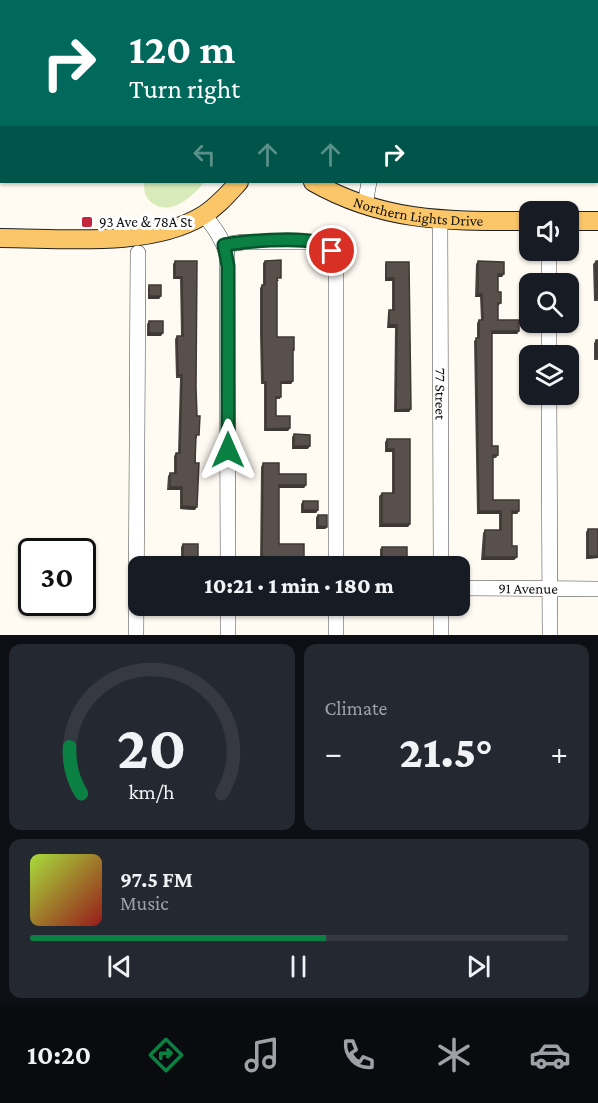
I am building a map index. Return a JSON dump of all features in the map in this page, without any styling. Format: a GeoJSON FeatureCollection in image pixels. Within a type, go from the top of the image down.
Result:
{"type":"FeatureCollection","features":[{"type":"Feature","properties":{"kind":"main road"},"geometry":{"type":"LineString","coordinates":[[0,238],[139,236],[171,230],[204,215],[227,189],[243,183]]}},
{"type":"Feature","properties":{"kind":"main road","name":"Northern Lights Drive"},"geometry":{"type":"LineString","coordinates":[[315,183],[344,197],[396,214],[440,220],[519,221]]}},
{"type":"Feature","properties":{"kind":"main road"},"geometry":{"type":"LineString","coordinates":[[579,221],[598,221]]}},
{"type":"Feature","properties":{"kind":"street"},"geometry":{"type":"LineString","coordinates":[[365,205],[369,183]]}},
{"type":"Feature","properties":{"kind":"street"},"geometry":{"type":"LineString","coordinates":[[204,215],[215,228],[224,245],[228,266],[228,556]]}},
{"type":"Feature","properties":{"kind":"street","name":"77 Street"},"geometry":{"type":"LineString","coordinates":[[440,220],[441,556]]}},
{"type":"Feature","properties":{"kind":"street"},"geometry":{"type":"LineString","coordinates":[[224,245],[243,242],[318,242],[326,245],[336,260],[336,556]]}},
{"type":"Feature","properties":{"kind":"street"},"geometry":{"type":"LineString","coordinates":[[137,556],[138,253]]}},
{"type":"Feature","properties":{"kind":"street"},"geometry":{"type":"LineString","coordinates":[[549,405],[550,635]]}},
{"type":"Feature","properties":{"kind":"street","name":"91 Avenue"},"geometry":{"type":"LineString","coordinates":[[470,588],[598,589]]}},
{"type":"Feature","properties":{"kind":"street"},"geometry":{"type":"LineString","coordinates":[[136,616],[136,635]]}},
{"type":"Feature","properties":{"kind":"street"},"geometry":{"type":"LineString","coordinates":[[228,616],[228,635]]}},
{"type":"Feature","properties":{"kind":"street"},"geometry":{"type":"LineString","coordinates":[[336,616],[336,635]]}},
{"type":"Feature","properties":{"kind":"street"},"geometry":{"type":"LineString","coordinates":[[441,616],[441,635]]}},
{"type":"Feature","properties":{"kind":"green space"},"geometry":{"type":"Polygon","coordinates":[[[144,183],[203,183],[181,203],[166,208],[152,203],[145,193],[144,183]]]}},
{"type":"Feature","properties":{"kind":"building"},"geometry":{"type":"Polygon","coordinates":[[[281,260],[281,278],[277,278],[277,337],[294,337],[294,350],[293,381],[281,382],[281,397],[276,397],[276,416],[290,416],[290,428],[266,429],[262,285],[265,285],[265,261],[281,260]]]}},
{"type":"Feature","properties":{"kind":"building"},"geometry":{"type":"Polygon","coordinates":[[[175,261],[197,261],[196,387],[197,416],[200,416],[199,435],[196,435],[195,463],[199,463],[197,507],[182,506],[182,487],[170,487],[170,473],[176,473],[176,453],[180,453],[182,375],[178,375],[177,336],[183,336],[182,277],[175,277],[175,261]]]}},
{"type":"Feature","properties":{"kind":"building"},"geometry":{"type":"Polygon","coordinates":[[[478,261],[504,262],[504,274],[498,274],[498,292],[501,292],[501,303],[498,303],[498,320],[519,320],[519,331],[492,331],[492,446],[498,446],[498,455],[493,455],[493,500],[519,500],[519,511],[512,511],[512,546],[517,546],[517,557],[484,557],[485,530],[501,530],[501,511],[479,511],[476,338],[479,338],[479,320],[483,320],[482,294],[478,294],[478,261]]]}},
{"type":"Feature","properties":{"kind":"building"},"geometry":{"type":"Polygon","coordinates":[[[596,261],[598,261],[598,298],[596,298],[596,261]]]}},
{"type":"Feature","properties":{"kind":"building"},"geometry":{"type":"Polygon","coordinates":[[[386,262],[409,262],[411,409],[396,410],[397,325],[389,325],[389,310],[394,310],[394,278],[386,278],[386,262]]]}},
{"type":"Feature","properties":{"kind":"building"},"geometry":{"type":"Polygon","coordinates":[[[149,285],[161,285],[161,296],[149,296],[149,285]]]}},
{"type":"Feature","properties":{"kind":"building"},"geometry":{"type":"Polygon","coordinates":[[[149,321],[163,321],[163,333],[149,333],[149,321]]]}},
{"type":"Feature","properties":{"kind":"building"},"geometry":{"type":"Polygon","coordinates":[[[596,340],[598,340],[598,357],[596,357],[596,340]]]}},
{"type":"Feature","properties":{"kind":"building"},"geometry":{"type":"Polygon","coordinates":[[[294,434],[310,435],[310,446],[294,446],[294,434]]]}},
{"type":"Feature","properties":{"kind":"building"},"geometry":{"type":"Polygon","coordinates":[[[387,439],[410,439],[410,524],[382,524],[382,493],[394,493],[394,449],[387,449],[387,439]]]}},
{"type":"Feature","properties":{"kind":"building"},"geometry":{"type":"Polygon","coordinates":[[[263,463],[279,463],[279,474],[306,474],[306,485],[279,485],[279,544],[304,544],[304,556],[262,556],[263,463]]]}},
{"type":"Feature","properties":{"kind":"building"},"geometry":{"type":"Polygon","coordinates":[[[303,501],[318,501],[318,510],[303,510],[303,501]]]}},
{"type":"Feature","properties":{"kind":"building"},"geometry":{"type":"Polygon","coordinates":[[[318,515],[327,515],[327,527],[318,526],[318,515]]]}},
{"type":"Feature","properties":{"kind":"building"},"geometry":{"type":"Polygon","coordinates":[[[588,529],[598,529],[598,556],[588,556],[588,529]]]}},
{"type":"Feature","properties":{"kind":"building"},"geometry":{"type":"Polygon","coordinates":[[[183,544],[198,544],[198,556],[183,556],[183,544]]]}},
{"type":"Feature","properties":{"kind":"building"},"geometry":{"type":"Polygon","coordinates":[[[382,547],[407,547],[407,556],[382,556],[382,547]]]}},
{"type":"Feature","properties":{"kind":"place","name":"93 Ave & 78A St"},"geometry":{"type":"Point","coordinates":[87,222]}},
{"type":"Feature","properties":{"kind":"route"},"geometry":{"type":"LineString","coordinates":[[228,450],[228,266],[224,245],[243,242],[308,241],[326,245],[332,251]]}}]}
